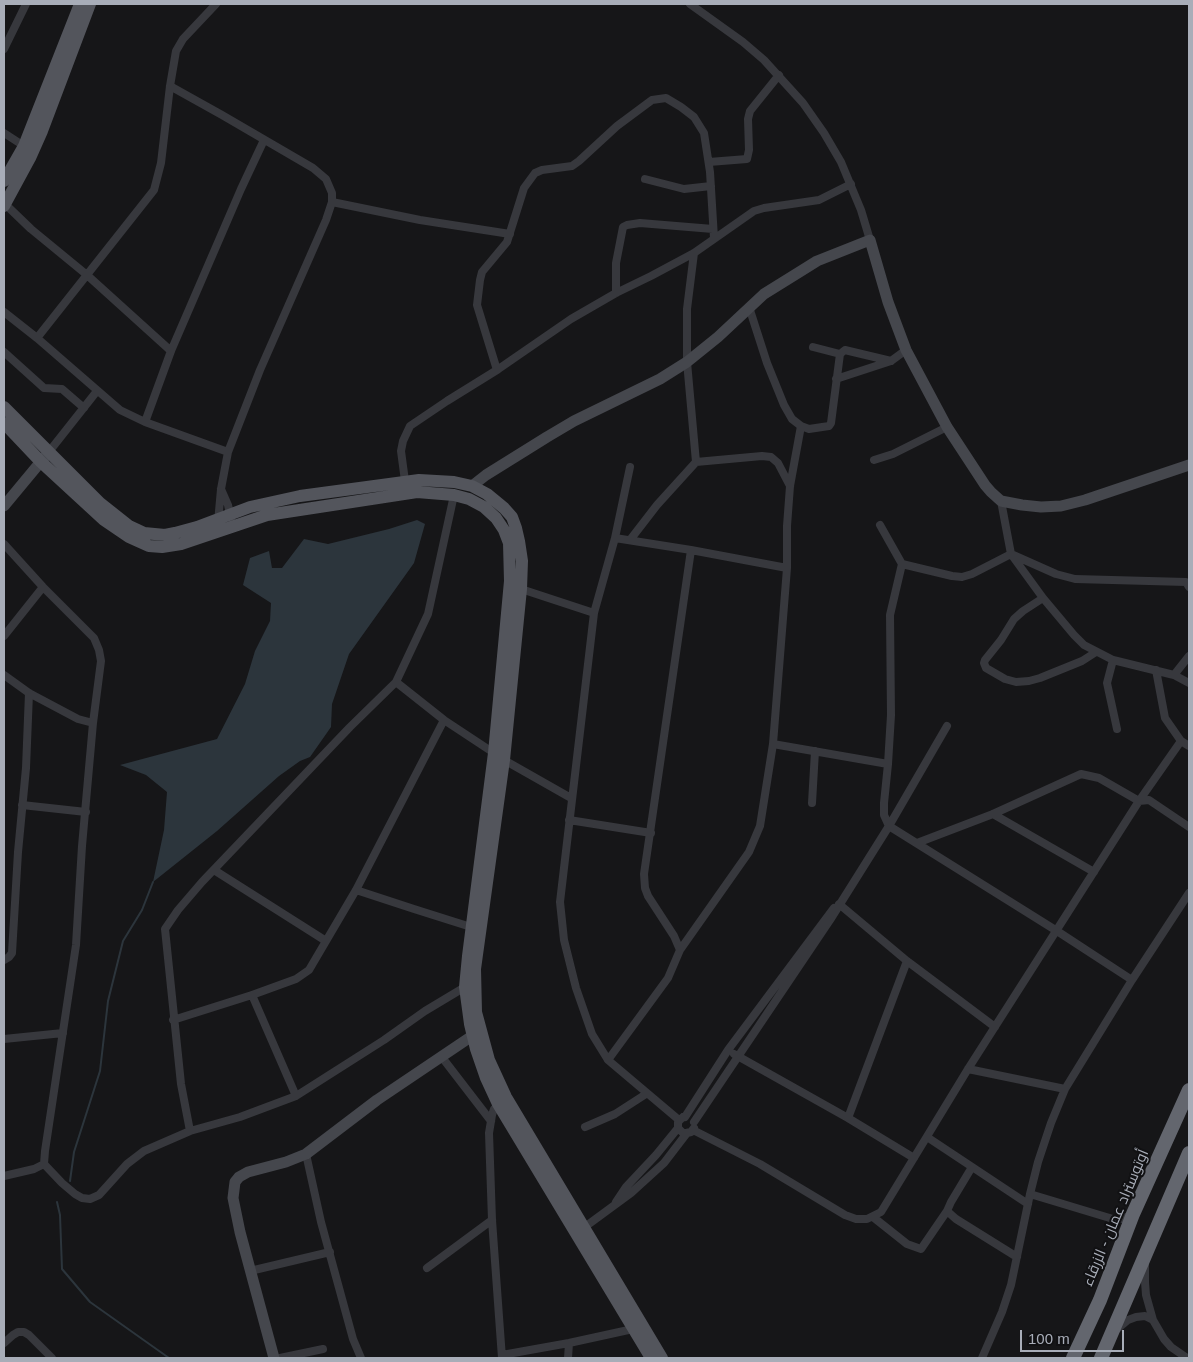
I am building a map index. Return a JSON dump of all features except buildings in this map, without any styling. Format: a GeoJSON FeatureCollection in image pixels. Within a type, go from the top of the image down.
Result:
{"type":"FeatureCollection","features":[{"type":"Feature","properties":{"kind":"highway","name":"أوتوستراد عمان - الزرقاء"},"geometry":{"type":"LineString","coordinates":[[1073,1358],[1100,1300],[1133,1214],[1189,1090]]}},
{"type":"Feature","properties":{"kind":"highway"},"geometry":{"type":"LineString","coordinates":[[1101,1358],[1189,1152]]}},
{"type":"Feature","properties":{"kind":"main road"},"geometry":{"type":"LineString","coordinates":[[4,181],[24,146],[80,4]]}},
{"type":"Feature","properties":{"kind":"main road"},"geometry":{"type":"LineString","coordinates":[[4,205],[42,131],[90,4]]}},
{"type":"Feature","properties":{"kind":"main road"},"geometry":{"type":"LineString","coordinates":[[4,407],[44,457],[110,525],[133,540],[149,546],[171,546],[191,541],[232,520],[406,493],[435,492],[469,499],[484,507],[496,518],[504,530],[509,543],[513,615],[474,992],[476,1012],[485,1048],[502,1101]]}},
{"type":"Feature","properties":{"kind":"main road"},"geometry":{"type":"LineString","coordinates":[[4,423],[44,457]]}},
{"type":"Feature","properties":{"kind":"main road"},"geometry":{"type":"LineString","coordinates":[[232,520],[250,507],[300,496],[405,481],[440,480],[472,486],[487,494],[504,508],[516,528],[522,561],[521,590],[513,615]]}},
{"type":"Feature","properties":{"kind":"main road"},"geometry":{"type":"LineString","coordinates":[[499,756],[470,927],[465,987],[472,1036],[486,1078],[662,1358]]}},
{"type":"Feature","properties":{"kind":"main road"},"geometry":{"type":"LineString","coordinates":[[580,1230],[633,1329],[651,1358]]}},
{"type":"Feature","properties":{"kind":"street"},"geometry":{"type":"LineString","coordinates":[[4,50],[26,4]]}},
{"type":"Feature","properties":{"kind":"street"},"geometry":{"type":"LineString","coordinates":[[37,338],[154,190],[161,163],[170,86],[178,45],[216,4]]}},
{"type":"Feature","properties":{"kind":"street"},"geometry":{"type":"LineString","coordinates":[[690,4],[743,42],[779,75],[803,103],[824,133],[851,184],[888,302],[906,350],[947,426],[991,492],[1001,501],[1022,506],[1061,506],[1085,500],[1189,465]]}},
{"type":"Feature","properties":{"kind":"street"},"geometry":{"type":"LineString","coordinates":[[709,162],[744,160],[748,157],[748,119],[750,111],[779,75]]}},
{"type":"Feature","properties":{"kind":"street"},"geometry":{"type":"LineString","coordinates":[[170,86],[322,174],[330,187],[332,202],[326,220],[260,370],[228,452],[221,489],[219,525]]}},
{"type":"Feature","properties":{"kind":"street"},"geometry":{"type":"LineString","coordinates":[[497,370],[481,318],[478,295],[482,272],[507,242],[524,188],[535,173],[542,170],[572,166],[617,126],[652,100],[666,98],[694,117],[704,133],[709,162],[714,234]]}},
{"type":"Feature","properties":{"kind":"street"},"geometry":{"type":"LineString","coordinates":[[4,133],[24,146]]}},
{"type":"Feature","properties":{"kind":"street"},"geometry":{"type":"LineString","coordinates":[[145,422],[171,351],[264,140]]}},
{"type":"Feature","properties":{"kind":"street"},"geometry":{"type":"LineString","coordinates":[[644,179],[684,189],[711,186]]}},
{"type":"Feature","properties":{"kind":"street"},"geometry":{"type":"LineString","coordinates":[[405,481],[401,451],[403,441],[410,426],[497,370],[571,319],[616,293],[694,253],[714,234],[754,211],[819,200],[851,184]]}},
{"type":"Feature","properties":{"kind":"street"},"geometry":{"type":"LineString","coordinates":[[332,202],[420,220],[510,234]]}},
{"type":"Feature","properties":{"kind":"street"},"geometry":{"type":"LineString","coordinates":[[4,205],[87,275],[171,351]]}},
{"type":"Feature","properties":{"kind":"street"},"geometry":{"type":"LineString","coordinates":[[616,293],[616,263],[623,227],[640,223],[714,234]]}},
{"type":"Feature","properties":{"kind":"street"},"geometry":{"type":"LineString","coordinates":[[472,486],[486,475],[567,425],[660,379],[687,362],[718,337],[764,294],[817,261],[870,240]]}},
{"type":"Feature","properties":{"kind":"street"},"geometry":{"type":"LineString","coordinates":[[694,253],[687,309],[687,362],[696,462]]}},
{"type":"Feature","properties":{"kind":"street"},"geometry":{"type":"LineString","coordinates":[[749,307],[767,363],[784,405],[792,419],[800,426],[809,429],[829,426],[831,423],[840,354],[845,350],[891,361]]}},
{"type":"Feature","properties":{"kind":"street"},"geometry":{"type":"LineString","coordinates":[[4,314],[37,338],[120,410],[145,422],[228,452]]}},
{"type":"Feature","properties":{"kind":"street"},"geometry":{"type":"LineString","coordinates":[[813,347],[840,354]]}},
{"type":"Feature","properties":{"kind":"street"},"geometry":{"type":"LineString","coordinates":[[836,379],[891,361],[906,350]]}},
{"type":"Feature","properties":{"kind":"street"},"geometry":{"type":"LineString","coordinates":[[4,352],[44,388],[62,389],[84,408]]}},
{"type":"Feature","properties":{"kind":"street"},"geometry":{"type":"LineString","coordinates":[[5,501],[44,457],[97,391]]}},
{"type":"Feature","properties":{"kind":"street"},"geometry":{"type":"LineString","coordinates":[[608,1060],[668,978],[680,950],[749,852],[760,826],[773,744],[787,568],[787,526],[790,486],[800,426]]}},
{"type":"Feature","properties":{"kind":"street"},"geometry":{"type":"LineString","coordinates":[[874,460],[893,454],[947,426]]}},
{"type":"Feature","properties":{"kind":"street"},"geometry":{"type":"LineString","coordinates":[[630,540],[657,505],[696,462],[762,456],[771,457],[778,463],[790,486]]}},
{"type":"Feature","properties":{"kind":"street"},"geometry":{"type":"LineString","coordinates":[[630,467],[615,538],[594,613],[560,902],[564,940],[576,988],[592,1034],[608,1060],[680,1122],[683,1133],[691,1128]]}},
{"type":"Feature","properties":{"kind":"street"},"geometry":{"type":"LineString","coordinates":[[486,475],[487,494]]}},
{"type":"Feature","properties":{"kind":"street"},"geometry":{"type":"LineString","coordinates":[[221,489],[232,520]]}},
{"type":"Feature","properties":{"kind":"street"},"geometry":{"type":"LineString","coordinates":[[190,1131],[181,1084],[173,1020],[165,929],[178,910],[214,870],[396,682],[428,614],[454,495]]}},
{"type":"Feature","properties":{"kind":"street"},"geometry":{"type":"LineString","coordinates":[[1001,501],[1011,554],[1043,598],[1084,645],[1113,660],[1174,675],[1189,683]]}},
{"type":"Feature","properties":{"kind":"street"},"geometry":{"type":"LineString","coordinates":[[880,525],[902,564],[890,615],[892,684],[884,803],[884,816],[889,826],[1132,980]]}},
{"type":"Feature","properties":{"kind":"street"},"geometry":{"type":"LineString","coordinates":[[615,538],[787,568]]}},
{"type":"Feature","properties":{"kind":"street"},"geometry":{"type":"LineString","coordinates":[[4,544],[43,587],[94,638],[98,644],[101,668],[93,723],[76,945],[44,1164]]}},
{"type":"Feature","properties":{"kind":"street"},"geometry":{"type":"LineString","coordinates":[[680,950],[674,936],[648,896],[645,888],[644,874],[691,550]]}},
{"type":"Feature","properties":{"kind":"street"},"geometry":{"type":"LineString","coordinates":[[902,564],[962,577],[972,574],[1011,554]]}},
{"type":"Feature","properties":{"kind":"street"},"geometry":{"type":"LineString","coordinates":[[1011,554],[1056,574],[1075,579],[1186,582],[1189,587]]}},
{"type":"Feature","properties":{"kind":"street"},"geometry":{"type":"LineString","coordinates":[[4,636],[43,587]]}},
{"type":"Feature","properties":{"kind":"street"},"geometry":{"type":"LineString","coordinates":[[521,590],[594,613]]}},
{"type":"Feature","properties":{"kind":"street"},"geometry":{"type":"LineString","coordinates":[[1043,598],[1014,619],[1001,640],[985,660],[986,668],[1004,679],[1016,682],[1029,681],[1082,661],[1096,652]]}},
{"type":"Feature","properties":{"kind":"street"},"geometry":{"type":"LineString","coordinates":[[1174,675],[1189,656]]}},
{"type":"Feature","properties":{"kind":"street"},"geometry":{"type":"LineString","coordinates":[[1113,660],[1107,684],[1117,728]]}},
{"type":"Feature","properties":{"kind":"street"},"geometry":{"type":"LineString","coordinates":[[1156,670],[1166,718],[1181,740],[1189,746]]}},
{"type":"Feature","properties":{"kind":"street"},"geometry":{"type":"LineString","coordinates":[[4,675],[29,693],[78,718],[93,723]]}},
{"type":"Feature","properties":{"kind":"street"},"geometry":{"type":"LineString","coordinates":[[396,682],[444,720],[499,756],[571,798]]}},
{"type":"Feature","properties":{"kind":"street"},"geometry":{"type":"LineString","coordinates":[[4,960],[12,953],[26,768],[29,693]]}},
{"type":"Feature","properties":{"kind":"street"},"geometry":{"type":"LineString","coordinates":[[173,1020],[296,979],[309,970],[356,890],[444,720]]}},
{"type":"Feature","properties":{"kind":"street"},"geometry":{"type":"LineString","coordinates":[[580,1230],[616,1202],[631,1193],[664,1163],[691,1128],[830,920],[889,826],[947,726]]}},
{"type":"Feature","properties":{"kind":"street"},"geometry":{"type":"LineString","coordinates":[[691,1128],[760,1164],[845,1215],[868,1220],[881,1212],[968,1069],[1139,801],[1181,740]]}},
{"type":"Feature","properties":{"kind":"street"},"geometry":{"type":"LineString","coordinates":[[773,744],[888,764]]}},
{"type":"Feature","properties":{"kind":"street"},"geometry":{"type":"LineString","coordinates":[[812,802],[815,751]]}},
{"type":"Feature","properties":{"kind":"street"},"geometry":{"type":"LineString","coordinates":[[917,843],[993,814],[1081,774],[1100,778],[1139,801],[1153,802],[1189,828]]}},
{"type":"Feature","properties":{"kind":"street"},"geometry":{"type":"LineString","coordinates":[[22,805],[86,812]]}},
{"type":"Feature","properties":{"kind":"street"},"geometry":{"type":"LineString","coordinates":[[993,814],[1094,872]]}},
{"type":"Feature","properties":{"kind":"street"},"geometry":{"type":"LineString","coordinates":[[569,820],[651,833]]}},
{"type":"Feature","properties":{"kind":"street"},"geometry":{"type":"LineString","coordinates":[[214,870],[326,941]]}},
{"type":"Feature","properties":{"kind":"street"},"geometry":{"type":"LineString","coordinates":[[356,890],[470,927]]}},
{"type":"Feature","properties":{"kind":"street"},"geometry":{"type":"LineString","coordinates":[[982,1358],[1002,1312],[1011,1285],[1030,1194],[1051,1123],[1065,1089],[1132,980],[1189,893]]}},
{"type":"Feature","properties":{"kind":"street"},"geometry":{"type":"LineString","coordinates":[[839,904],[907,961],[995,1027]]}},
{"type":"Feature","properties":{"kind":"street"},"geometry":{"type":"LineString","coordinates":[[616,1202],[626,1187],[656,1155],[728,1050],[828,914],[839,904]]}},
{"type":"Feature","properties":{"kind":"street"},"geometry":{"type":"LineString","coordinates":[[848,1118],[907,961]]}},
{"type":"Feature","properties":{"kind":"street"},"geometry":{"type":"LineString","coordinates":[[44,1164],[75,1194],[82,1198],[90,1199],[103,1193],[122,1169],[137,1155],[190,1131],[265,1109],[296,1096],[384,1040],[425,1011],[465,987]]}},
{"type":"Feature","properties":{"kind":"street"},"geometry":{"type":"LineString","coordinates":[[252,995],[296,1096]]}},
{"type":"Feature","properties":{"kind":"street"},"geometry":{"type":"LineString","coordinates":[[4,1039],[63,1032]]}},
{"type":"Feature","properties":{"kind":"street"},"geometry":{"type":"LineString","coordinates":[[274,1358],[236,1214],[233,1190],[235,1182],[239,1177],[248,1172],[286,1162],[306,1154],[377,1100],[472,1036]]}},
{"type":"Feature","properties":{"kind":"street"},"geometry":{"type":"LineString","coordinates":[[728,1050],[914,1158]]}},
{"type":"Feature","properties":{"kind":"street"},"geometry":{"type":"LineString","coordinates":[[441,1056],[490,1121]]}},
{"type":"Feature","properties":{"kind":"street"},"geometry":{"type":"LineString","coordinates":[[968,1069],[1065,1089]]}},
{"type":"Feature","properties":{"kind":"street"},"geometry":{"type":"LineString","coordinates":[[585,1126],[615,1114],[646,1094]]}},
{"type":"Feature","properties":{"kind":"street"},"geometry":{"type":"LineString","coordinates":[[502,1101],[494,1109],[489,1133],[492,1220],[502,1357],[633,1329]]}},
{"type":"Feature","properties":{"kind":"street"},"geometry":{"type":"LineString","coordinates":[[680,1122],[691,1118],[691,1128]]}},
{"type":"Feature","properties":{"kind":"street"},"geometry":{"type":"LineString","coordinates":[[926,1137],[1028,1204]]}},
{"type":"Feature","properties":{"kind":"street"},"geometry":{"type":"LineString","coordinates":[[306,1154],[316,1200],[353,1339],[361,1358]]}},
{"type":"Feature","properties":{"kind":"street"},"geometry":{"type":"LineString","coordinates":[[4,1176],[44,1164]]}},
{"type":"Feature","properties":{"kind":"street"},"geometry":{"type":"LineString","coordinates":[[873,1217],[907,1244],[922,1249],[947,1211],[972,1167]]}},
{"type":"Feature","properties":{"kind":"street"},"geometry":{"type":"LineString","coordinates":[[1030,1194],[1113,1219],[1122,1219],[1133,1214]]}},
{"type":"Feature","properties":{"kind":"street"},"geometry":{"type":"LineString","coordinates":[[947,1211],[956,1219],[1017,1256]]}},
{"type":"Feature","properties":{"kind":"street"},"geometry":{"type":"LineString","coordinates":[[1113,1219],[1121,1225],[1126,1233]]}},
{"type":"Feature","properties":{"kind":"street"},"geometry":{"type":"LineString","coordinates":[[427,1268],[492,1220]]}},
{"type":"Feature","properties":{"kind":"street"},"geometry":{"type":"LineString","coordinates":[[250,1271],[330,1252]]}},
{"type":"Feature","properties":{"kind":"street"},"geometry":{"type":"LineString","coordinates":[[1146,1256],[1145,1282],[1153,1320],[1171,1347],[1187,1358]]}},
{"type":"Feature","properties":{"kind":"street"},"geometry":{"type":"LineString","coordinates":[[1112,1334],[1132,1318],[1141,1316],[1153,1320]]}},
{"type":"Feature","properties":{"kind":"street"},"geometry":{"type":"LineString","coordinates":[[4,1343],[18,1332],[24,1332],[52,1358]]}},
{"type":"Feature","properties":{"kind":"street"},"geometry":{"type":"LineString","coordinates":[[568,1358],[569,1343]]}},
{"type":"Feature","properties":{"kind":"street"},"geometry":{"type":"LineString","coordinates":[[280,1358],[323,1348]]}},
{"type":"Feature","properties":{"kind":"shaded area"},"geometry":{"type":"Polygon","coordinates":[[[417,520],[425,524],[414,563],[349,654],[332,704],[331,727],[310,757],[300,761],[279,776],[217,831],[153,882],[164,830],[167,792],[146,775],[120,765],[217,739],[245,684],[255,651],[270,621],[271,603],[243,585],[250,558],[269,551],[272,568],[282,568],[304,539],[328,544],[417,520]]]}},
{"type":"Feature","properties":{"kind":"waterway"},"geometry":{"type":"LineString","coordinates":[[70,1181],[74,1152],[100,1071],[108,1001],[123,941],[142,910],[153,882]]}},
{"type":"Feature","properties":{"kind":"waterway"},"geometry":{"type":"LineString","coordinates":[[57,1202],[60,1215],[62,1269],[90,1302],[169,1358]]}}]}
